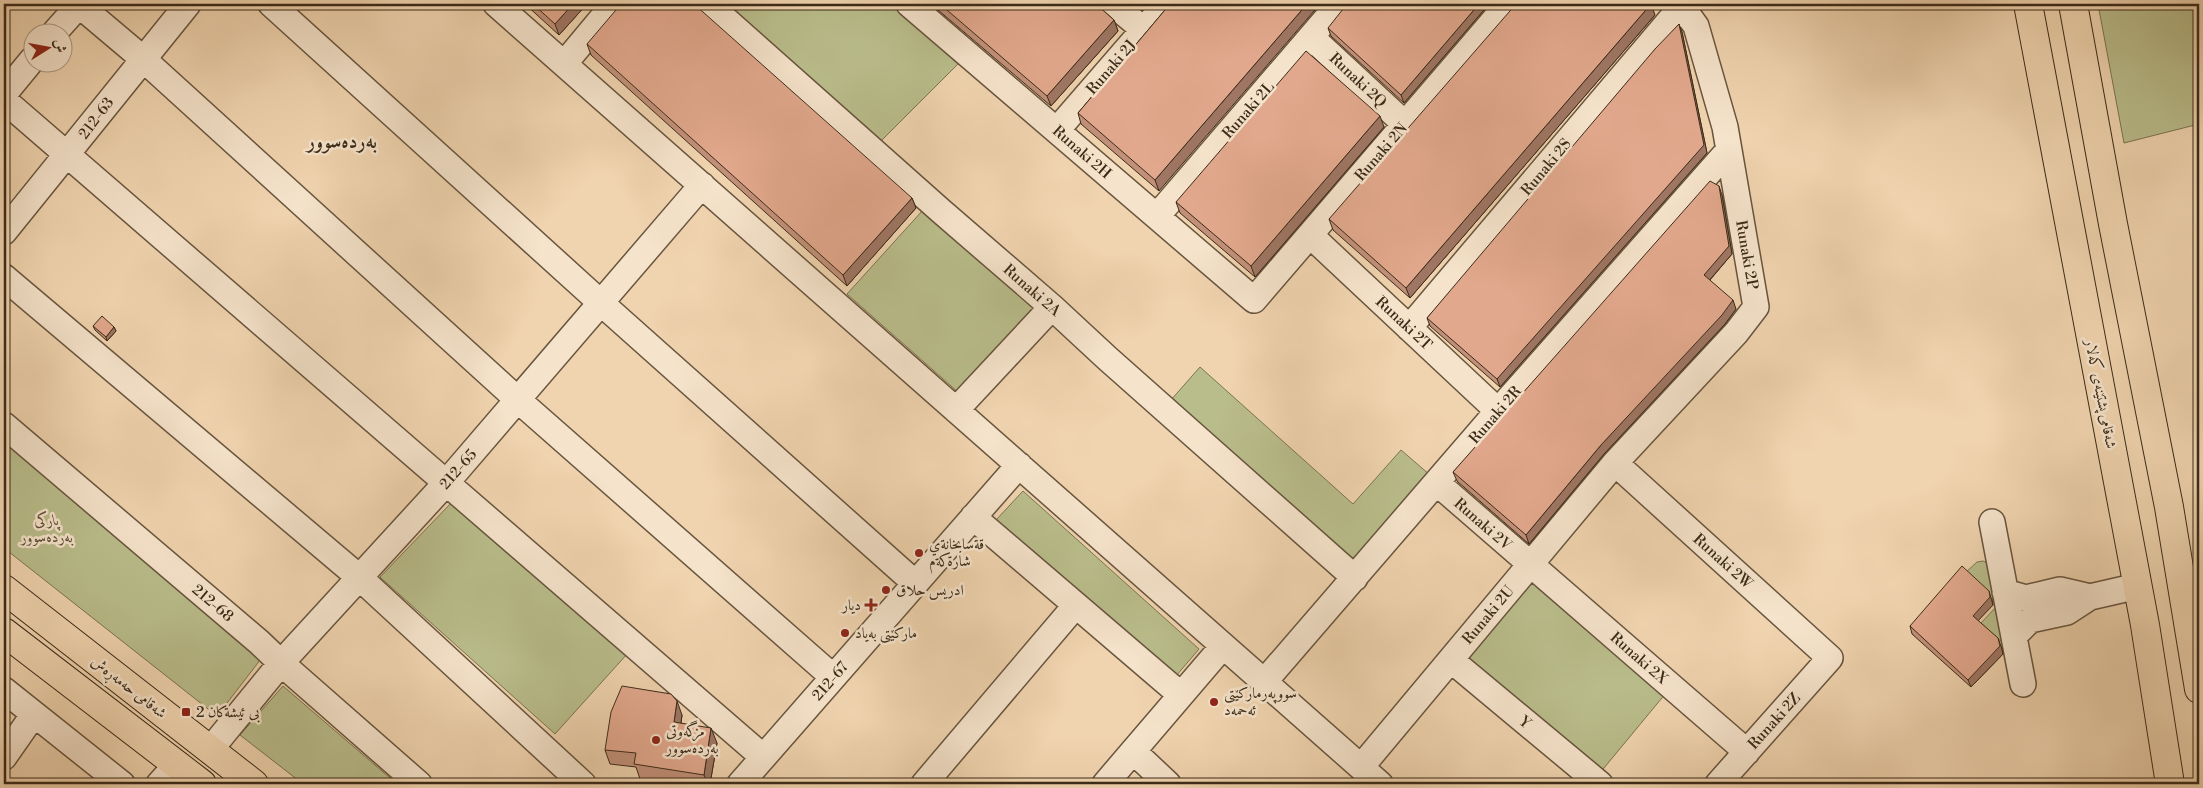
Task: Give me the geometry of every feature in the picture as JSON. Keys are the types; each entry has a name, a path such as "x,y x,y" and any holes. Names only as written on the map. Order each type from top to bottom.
{"highway":[{"name":"شەقامی پشتێنەی کەلار","path":"2028,4 2138,586 2170,784"},
{"path":"2073,4 2113,224 2169,507 2199,683"},
{"name":"شەقامی حەمەڕەش","path":"4,588 254,784"},
{"path":"4,632 202,784"}],"street":[{"path":"64,22 79,4 142,58 518,400 833,677"},
{"name":"212-63","path":"4,232 67,155 142,58 188,4"},
{"path":"272,4 601,303 915,583"},
{"path":"496,4 1380,784"},
{"path":"564,64 614,4"},
{"name":"Runaki 2A","path":"708,4 1052,307 1106,358 1354,578"},
{"name":"Runaki 2H","path":"909,4 1254,300"},
{"path":"1113,4 1144,30"},
{"name":"Runaki 2J","path":"1056,130 1166,4"},
{"name":"Runaki 2L","path":"1157,216 1339,4"},
{"name":"Runaki 2N","path":"1254,300 1508,4"},
{"name":"Runaki 2P","path":"1615,463 1736,333 1756,307 1728,151 1726,127 1696,26 1681,5"},
{"name":"Runaki 2S","path":"1409,328 1681,5"},
{"name":"Runaki 2Q","path":"1311,37 1405,124"},
{"path":"4,94 22,72"},
{"path":"4,100 763,757"},
{"name":"Runaki 2R","path":"1264,682 1498,411 1728,151"},
{"name":"212-65","path":"210,750 281,663 446,483 702,185"},
{"name":"Runaki 2T","path":"1310,235 1498,411"},
{"path":"4,277 360,578 583,784"},
{"path":"956,410 1052,307"},
{"name":"212-68","path":"4,425 259,642 419,784"},
{"name":"Runaki 2U","path":"1361,767 1615,463"},
{"name":"Runaki 2W","path":"1615,463 1830,658"},
{"name":"212-67","path":"740,784 1019,465"},
{"name":"Runaki 2V","path":"1436,483 1530,564"},
{"path":"974,517 1181,695"},
{"path":"1992,522 2023,684"},
{"name":"Runaki 2X","path":"1530,564 1747,752"},
{"path":"2014,636 2030,620 2067,612 2090,597 2138,586"},
{"path":"2005,592 2026,598 2060,590 2090,597"},
{"path":"924,784 1076,605"},
{"path":"1105,784 1223,646"},
{"name":"Runaki 2Z","path":"1718,784 1830,658"},
{"name":"Y","path":"1451,660 1600,784"},
{"path":"4,690 122,784"},
{"path":"4,757 34,714"},
{"path":"1133,751 1168,784"},
{"path":"159,784 177,764"}],"green space":[{"path":"722,4 891,4 958,64 878,144"},
{"path":"2098,4 2199,4 2199,124 2124,143"},
{"path":"923,210 1034,309 959,393 847,294"},
{"path":"1200,367 1353,504 1401,450 1430,475 1353,563 1170,401"},
{"name":"پارکی بەردەسوور","path":"4,436 264,655 217,716 4,548"},
{"path":"1023,491 1199,649 1176,676 996,520"},
{"path":"452,502 628,653 555,734 380,577"},
{"path":"1983,561 1988,563 1996,602 1965,573 1977,562"},
{"path":"1532,576 1666,693 1599,774 1464,659"},
{"path":"1997,606 2003,643 1981,623"},
{"path":"283,686 397,784 303,784 240,735"}],"building":[{"path":"533,4 573,4 555,24"},
{"path":"621,4 694,4 912,198 843,275 587,44"},
{"path":"940,4 1096,4 1114,20 1047,96"},
{"path":"1170,4 1307,4 1155,180 1078,113"},
{"path":"1347,4 1479,4 1401,95 1328,28"},
{"path":"1516,4 1651,4 1406,288 1329,219"},
{"path":"1679,24 1704,145 1497,379 1427,318 1655,49"},
{"path":"1306,51 1380,116 1251,266 1176,202"},
{"path":"1710,181 1719,186 1729,246 1704,275 1733,300 1722,315 1601,445 1526,535 1453,472"},
{"path":"102,316 114,327 106,337 93,326"},
{"path":"1962,566 1989,591 1990,597 1973,616 1998,638 2000,646 1968,680 1910,626"},
{"name":"مزگەوتی بەردەسوور","path":"622,686 671,694 677,701 674,722 711,728 704,775 634,764 636,753 605,750 611,712"}],"place":[{"name":"قةسابخانةي شارةكةم","path":"919,553"},
{"name":"ادريس حلاق","path":"886,590"},
{"name":"ديار","path":"871,605"},
{"name":"مارکێتی بەیاد","path":"845,633"},
{"name":"سووپەرمارکێتی ئەحمەد","path":"1214,702"},
{"name":"بی ئيشةكان 2","path":"186,712"},
{"name":"مزگەوتی بەردەسوور","path":"656,740"}],"district":[{"name":"بەردەسوور","path":"342,141"}]}
